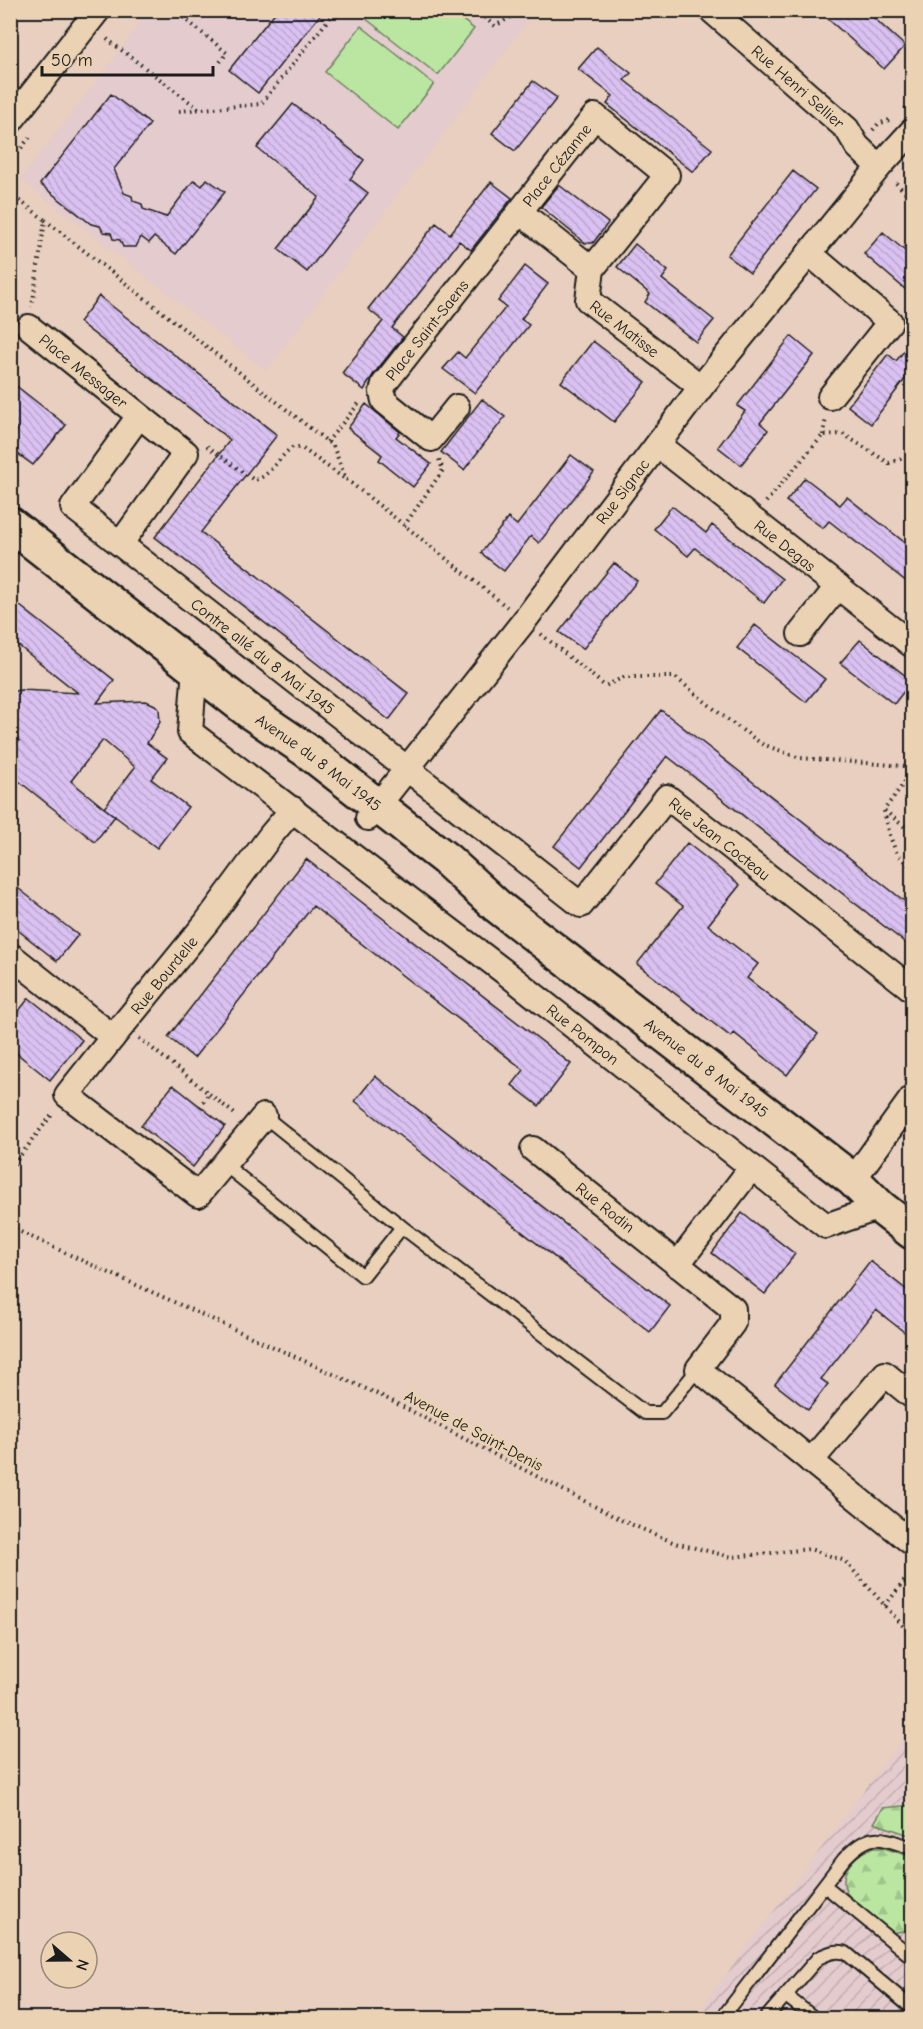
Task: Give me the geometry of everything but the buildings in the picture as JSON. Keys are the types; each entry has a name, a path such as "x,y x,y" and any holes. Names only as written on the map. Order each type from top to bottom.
{"main road":[{"name":"Avenue du 8 Mai 1945","path":"10,524 250,712 297,763 447,860 496,906 853,1180 880,1207 912,1232"}],"street":[{"path":"10,122 98,10"},
{"name":"Rue Henri Sellier","path":"711,10 847,129 857,146 879,167"},
{"name":"Place Cézanne","path":"521,213 595,116 667,175 592,269"},
{"name":"Rue Signac","path":"373,812 524,621 701,387 879,167 912,131"},
{"path":"521,213 592,269"},
{"name":"Place Saint-Saens","path":"431,439 384,401 382,392 384,384 521,213"},
{"path":"809,253 890,322 830,397"},
{"name":"Rue Matisse","path":"592,269 588,300 701,387"},
{"name":"Place Messager","path":"29,327 186,453 121,543 73,507 139,416"},
{"path":"431,439 457,407"},
{"name":"Rue Degas","path":"658,445 912,645"},
{"name":"Contre allé du 8 Mai 1945","path":"121,543 407,768"},
{"path":"800,634 838,586"},
{"name":"Rue Pompon","path":"195,668 190,732 506,973 826,1226 880,1207"},
{"name":"Rue Jean Cocteau","path":"407,768 581,904 667,797 912,989"},
{"name":"Rue Bourdelle","path":"67,1095 206,923 293,809"},
{"path":"12,960 118,1031"},
{"path":"67,1095 198,1195 259,1122"},
{"path":"853,1180 912,1098"},
{"name":"Rue Rodin","path":"533,1149 733,1309 733,1323 698,1369"},
{"path":"677,1265 752,1167"},
{"path":"698,1369 912,1543"},
{"path":"811,1461 885,1374 912,1396"}],"lane":[{"path":"259,1122 402,1227 645,1413 662,1413 698,1369"},
{"path":"224,1164 363,1276 402,1227"},
{"path":"723,2018 856,1845 867,1839 884,1839 912,1848"},
{"path":"824,1885 912,1957"},
{"path":"766,2019 819,1958 838,1950 846,1953 912,2008"},
{"path":"786,1996 814,2019"}],"path":[{"path":"174,10 227,53 220,62"},
{"path":"179,111 261,104 336,10"},
{"path":"475,10 495,27 523,10"},
{"path":"107,39 199,109"},
{"path":"10,194 333,446 346,479"},
{"path":"29,327 45,220"},
{"path":"327,442 364,398 382,392"},
{"path":"753,519 823,435 843,434 889,463 912,455"},
{"path":"404,526 443,470 431,439"},
{"path":"201,441 254,480 262,478 284,452 293,447 303,449 346,479 605,687 624,677 675,677 762,744 800,758 905,766 912,771 884,810 897,854 912,868"},
{"path":"884,810 912,833"},
{"path":"118,1031 209,1093 259,1122"},
{"path":"200,1107 209,1093"},
{"path":"10,1169 67,1095"},
{"name":"Avenue de Saint-Denis","path":"10,1227 382,1396 621,1520 675,1543 732,1557 810,1549 845,1561 912,1636"},
{"path":"885,1606 912,1571"},
{"path":"904,1582 912,1590"}],"shaded area":[{"path":"519,10 529,19 266,370 21,179 121,50 148,11"},
{"path":"912,1727 912,2018 694,2018"}],"green space":[{"path":"371,11 451,11 474,29 438,75 365,18"},
{"path":"361,26 434,84 398,130 325,72"},
{"path":"912,1805 912,1836 874,1823 883,1808"},
{"path":"871,1848 884,1848 912,1857 912,1930 889,1933 859,1908 846,1891 845,1876 851,1862"}]}
